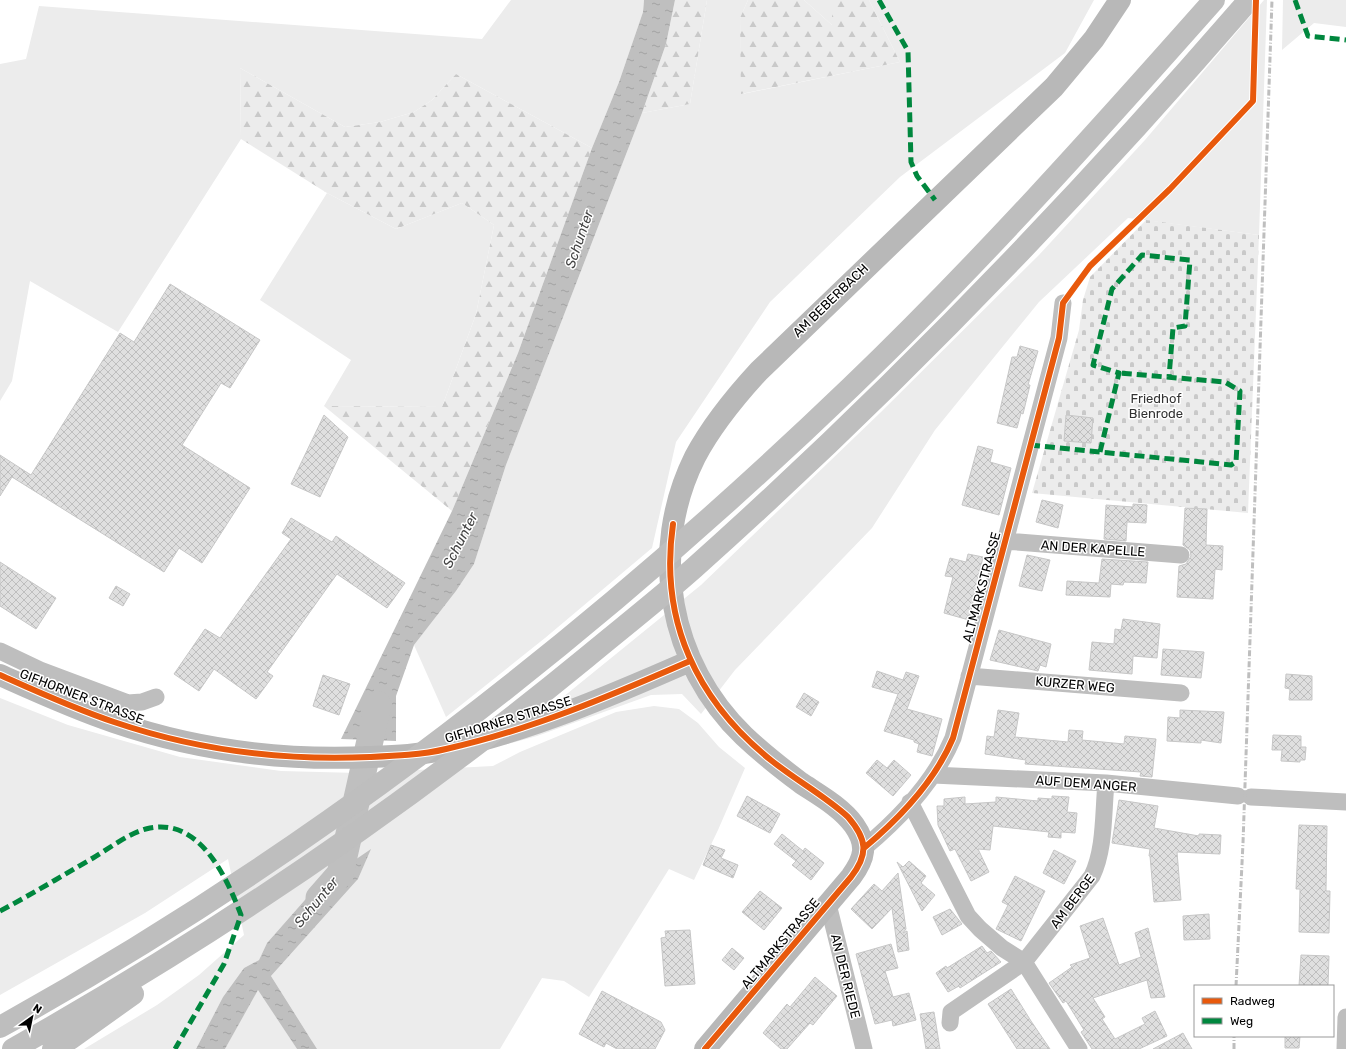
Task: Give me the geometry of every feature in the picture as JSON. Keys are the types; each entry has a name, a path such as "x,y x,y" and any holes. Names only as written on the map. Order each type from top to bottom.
{"highway":[{"path":"0,1027 184,920 295,846 418,757 532,670 626,592 706,523 853,385 980,258 1113,114 1214,0"},
{"path":"13,1049 198,940 312,865 434,777 549,688 692,569 872,400 999,273 1138,124 1247,2"},
{"path":"53,1049 129,998 198,940"}],"main road":[{"name":"AM BEBERBACH","path":"690,661 683,642 673,604 670,571 670,542 679,498 686,477 707,437 741,391 782,346 1054,87 1094,38 1120,0"},
{"name":"GIFHORNER STRASSE","path":"0,675 92,714 160,736 250,753 319,758 386,756 444,750 497,736 572,712 690,661"},
{"path":"690,661 711,697 733,725 772,760 842,811 856,828 864,848"},
{"name":"ALTMARKSTRASSE","path":"705,1049 856,870 864,848"}],"street":[{"name":"ALTMARKSTRASSE","path":"864,848 881,834 933,775 944,758 952,738 1059,338 1063,302"},
{"name":"AN DER KAPELLE","path":"1005,541 1180,555"},
{"path":"0,651 40,670 128,703 142,702 156,698"},
{"name":"KURZER WEG","path":"969,676 1181,693"},
{"name":"AUF DEM ANGER","path":"933,775 1106,784 1244,796 1346,802"},
{"name":"AM BERGE","path":"950,1023 951,1012 1024,962 1092,876 1098,864 1106,784"},
{"path":"910,802 968,916 1002,948 1024,962 1079,1049"},
{"name":"AN DER RIEDE","path":"828,904 864,1049"},
{"path":"1345,1049 1346,1017"}],"green space":[{"path":"511,0 644,0 643,12 619,82 592,148 456,74 432,100 414,112 380,122 345,127 240,68 241,139 118,332 30,281 12,381 0,401 0,64 26,59 39,6 482,39"},
{"path":"675,0 707,0 690,104 642,113 666,44"},
{"path":"707,0 748,0 740,18 742,94 900,62 869,0 1094,0 1065,53 900,177 770,302 676,442 652,548 545,638 446,717 414,645 456,591 474,564 506,465 642,113 690,104"},
{"path":"748,0 804,0 832,25 832,0 869,0 900,62 741,94 740,18"},
{"path":"804,0 832,0 832,25"},
{"path":"1264,0 1267,0 1259,235 1128,218 1039,302 935,430 872,528 735,670 701,714 682,694 651,695 537,736 504,745 701,585 881,412 1039,255 1145,140"},
{"path":"1283,0 1346,0 1346,27 1314,23 1282,50"},
{"path":"240,68 345,127 380,122 414,112 432,100 456,74 592,148 518,353 452,511 324,406 442,407 476,314 494,225 462,203 396,229 327,193 241,139"},
{"path":"327,193 396,229 462,203 494,225 476,314 442,407 324,406 351,360 260,300"},
{"name":"Friedhof Bienrode","path":"1146,220 1259,235 1248,513 1032,493 1079,330 1083,300 1090,277"},
{"path":"0,698 68,725 180,757 281,771 358,773 493,766 520,752 616,712 654,706 679,709 698,723 719,747 745,768 694,880 669,869 589,997 564,981 542,978 500,1049 307,1049 312,1041 271,976 358,879 370,850 311,893 267,943 259,960 244,968 223,997 196,1049 84,1049 157,1005 199,975 244,935 228,859 145,913 0,995"},
{"path":"258,989 297,1049 225,1049"}],"water":[{"path":"644,0 675,0 666,44 642,113 506,465 474,564 456,591 414,645 396,696 396,741 341,739 452,511 518,353 592,148 619,82 643,12"},
{"path":"371,849 358,879 271,976 317,1049 297,1049 258,990 225,1049 196,1049 223,997 244,968 259,960 267,943 311,893 330,877"}],"building":[{"path":"170,284 260,340 230,388 221,383 182,445 250,488 202,563 179,548 164,572 12,477 0,496 0,455 31,475 120,333 134,342"},
{"path":"1020,346 1038,351 1028,385 1030,385 1023,414 1021,413 1017,428 997,423 1012,357 1017,357"},
{"path":"324,415 348,437 320,497 291,484"},
{"path":"1066,415 1093,418 1091,443 1064,441"},
{"path":"978,446 993,450 990,462 1011,468 999,515 962,505"},
{"path":"1042,500 1063,505 1058,528 1036,522"},
{"path":"1133,504 1147,505 1146,523 1127,522 1126,541 1104,539 1106,505 1133,507"},
{"path":"1185,508 1207,509 1206,545 1223,546 1222,570 1215,569 1213,599 1177,597 1179,566 1186,564 1191,556 1190,550 1183,545"},
{"path":"291,518 332,542 336,536 405,583 387,608 337,574 267,672 273,676 256,699 214,669 199,691 174,674 205,629 220,638 291,539 282,533"},
{"path":"968,554 983,557 969,620 944,613 953,577 945,576 950,558 966,562"},
{"path":"1027,555 1050,560 1042,591 1019,586"},
{"path":"1102,559 1148,562 1146,583 1124,582 1123,585 1111,584 1110,597 1066,595 1067,581 1099,583"},
{"path":"0,562 56,598 36,629 0,606"},
{"path":"116,586 130,594 123,606 109,598"},
{"path":"1123,619 1160,624 1157,658 1133,656 1132,674 1089,670 1092,642 1114,644 1115,629 1121,630"},
{"path":"999,630 1051,644 1046,667 1040,665 1038,671 990,660"},
{"path":"1163,649 1204,652 1201,678 1161,675"},
{"path":"877,671 903,680 906,672 919,676 907,709 942,719 932,756 917,752 919,744 914,742 914,740 884,731 898,694 872,687"},
{"path":"1286,674 1312,676 1312,700 1289,700 1290,689 1285,688"},
{"path":"323,675 350,684 339,715 313,706"},
{"path":"804,693 819,702 811,716 796,707"},
{"path":"998,710 1019,713 1015,737 1068,742 1069,730 1083,731 1082,740 1124,744 1125,736 1156,739 1152,777 1140,776 1141,772 1025,764 1026,760 985,754 987,736 994,737"},
{"path":"1180,710 1224,712 1221,743 1201,740 1201,743 1167,741 1168,717 1180,718"},
{"path":"1273,735 1301,736 1301,747 1306,747 1305,760 1300,760 1300,762 1281,761 1282,750 1272,750"},
{"path":"877,760 887,768 894,760 911,775 893,796 866,773"},
{"path":"747,796 780,814 770,833 737,816"},
{"path":"1052,796 1069,797 1067,812 1077,813 1075,833 1061,832 1061,838 1048,837 1049,832 993,826 990,850 978,849 989,872 971,881 955,849 950,851 938,825 937,806 944,806 944,799 965,797 965,804 996,802 996,797 1038,801 1038,798 1052,799"},
{"path":"1119,800 1158,806 1154,828 1199,836 1199,834 1221,835 1220,854 1177,852 1181,900 1154,902 1149,856 1150,849 1112,843"},
{"path":"1299,825 1327,826 1326,891 1330,891 1329,933 1299,932 1300,889 1296,889"},
{"path":"782,834 803,851 805,848 824,863 811,880 792,865 796,861 774,844"},
{"path":"711,845 725,850 721,858 738,865 733,878 703,865"},
{"path":"1054,850 1076,861 1064,884 1043,873"},
{"path":"909,861 926,876 921,883 935,895 922,911 897,862 903,867"},
{"path":"898,873 906,929 903,933 907,931 909,950 898,952 892,908 872,929 851,909 874,884 882,891"},
{"path":"1015,876 1045,891 1021,941 996,929 1008,905 1002,902"},
{"path":"760,891 782,908 764,930 742,912"},
{"path":"950,909 962,924 942,935 933,917"},
{"path":"1209,914 1210,939 1184,940 1183,916"},
{"path":"1103,918 1119,965 1141,957 1135,933 1148,928 1165,997 1151,998 1147,980 1093,998 1105,1017 1102,1019 1115,1039 1145,1024 1142,1018 1155,1011 1167,1036 1139,1049 1092,1049 1081,1032 1084,1030 1066,1001 1063,1003 1049,983 1072,967 1070,965 1090,958 1080,926"},
{"path":"690,930 695,984 665,986 661,938 666,937 665,931"},
{"path":"891,944 898,968 885,971 893,997 909,993 916,1020 893,1026 892,1020 875,1024 856,954"},
{"path":"982,946 987,953 991,951 1001,962 960,988 959,986 948,992 936,973 946,966 947,968"},
{"path":"732,948 744,958 734,970 722,960"},
{"path":"1301,955 1329,956 1328,985 1299,985"},
{"path":"815,977 837,996 813,1025 810,1023 787,1049 781,1049 763,1033 787,1004 790,1007"},
{"path":"1011,989 1050,1049 1017,1049 988,1004"},
{"path":"602,991 661,1022 665,1030 655,1049 617,1049 606,1043 604,1047 579,1034"},
{"path":"934,1012 940,1049 926,1049 920,1014"},
{"path":"1183,1033 1192,1049 1153,1049"},
{"path":"1285,1037 1300,1037 1299,1048 1285,1048"}],"waterway":[{"name":"Schunter","path":"319,898 340,874 378,705"}],"railway":[{"path":"1236,985 1243,843 1272,0"},
{"path":"1234,1037 1234,1049"}],"marked path":[{"path":"879,0 908,51 911,162 917,176 935,200"},
{"path":"1295,0 1308,36 1346,40"},
{"path":"1100,452 1119,373 1093,365 1112,289 1142,255 1190,260 1185,326 1173,328 1169,377"},
{"path":"1030,445 1231,465 1236,462 1240,391 1225,382 1119,373"},
{"path":"0,911 35,892 120,841 143,830 168,827 183,832 197,841 209,854 228,884 241,915 224,964 175,1049"}],"cycle path":[{"path":"864,848 891,824 915,798 937,769 953,738 1059,338 1063,303 1090,266 1170,189 1253,101 1256,0"},
{"path":"673,524 670,560 672,594 678,626 689,656 704,685 723,712 746,738 772,761 830,802 848,817 859,832 863,847 861,861 851,877 705,1049"},
{"path":"0,675 99,717 145,732 176,740 240,752 338,758 418,754 478,741 570,711 690,661"}]}
